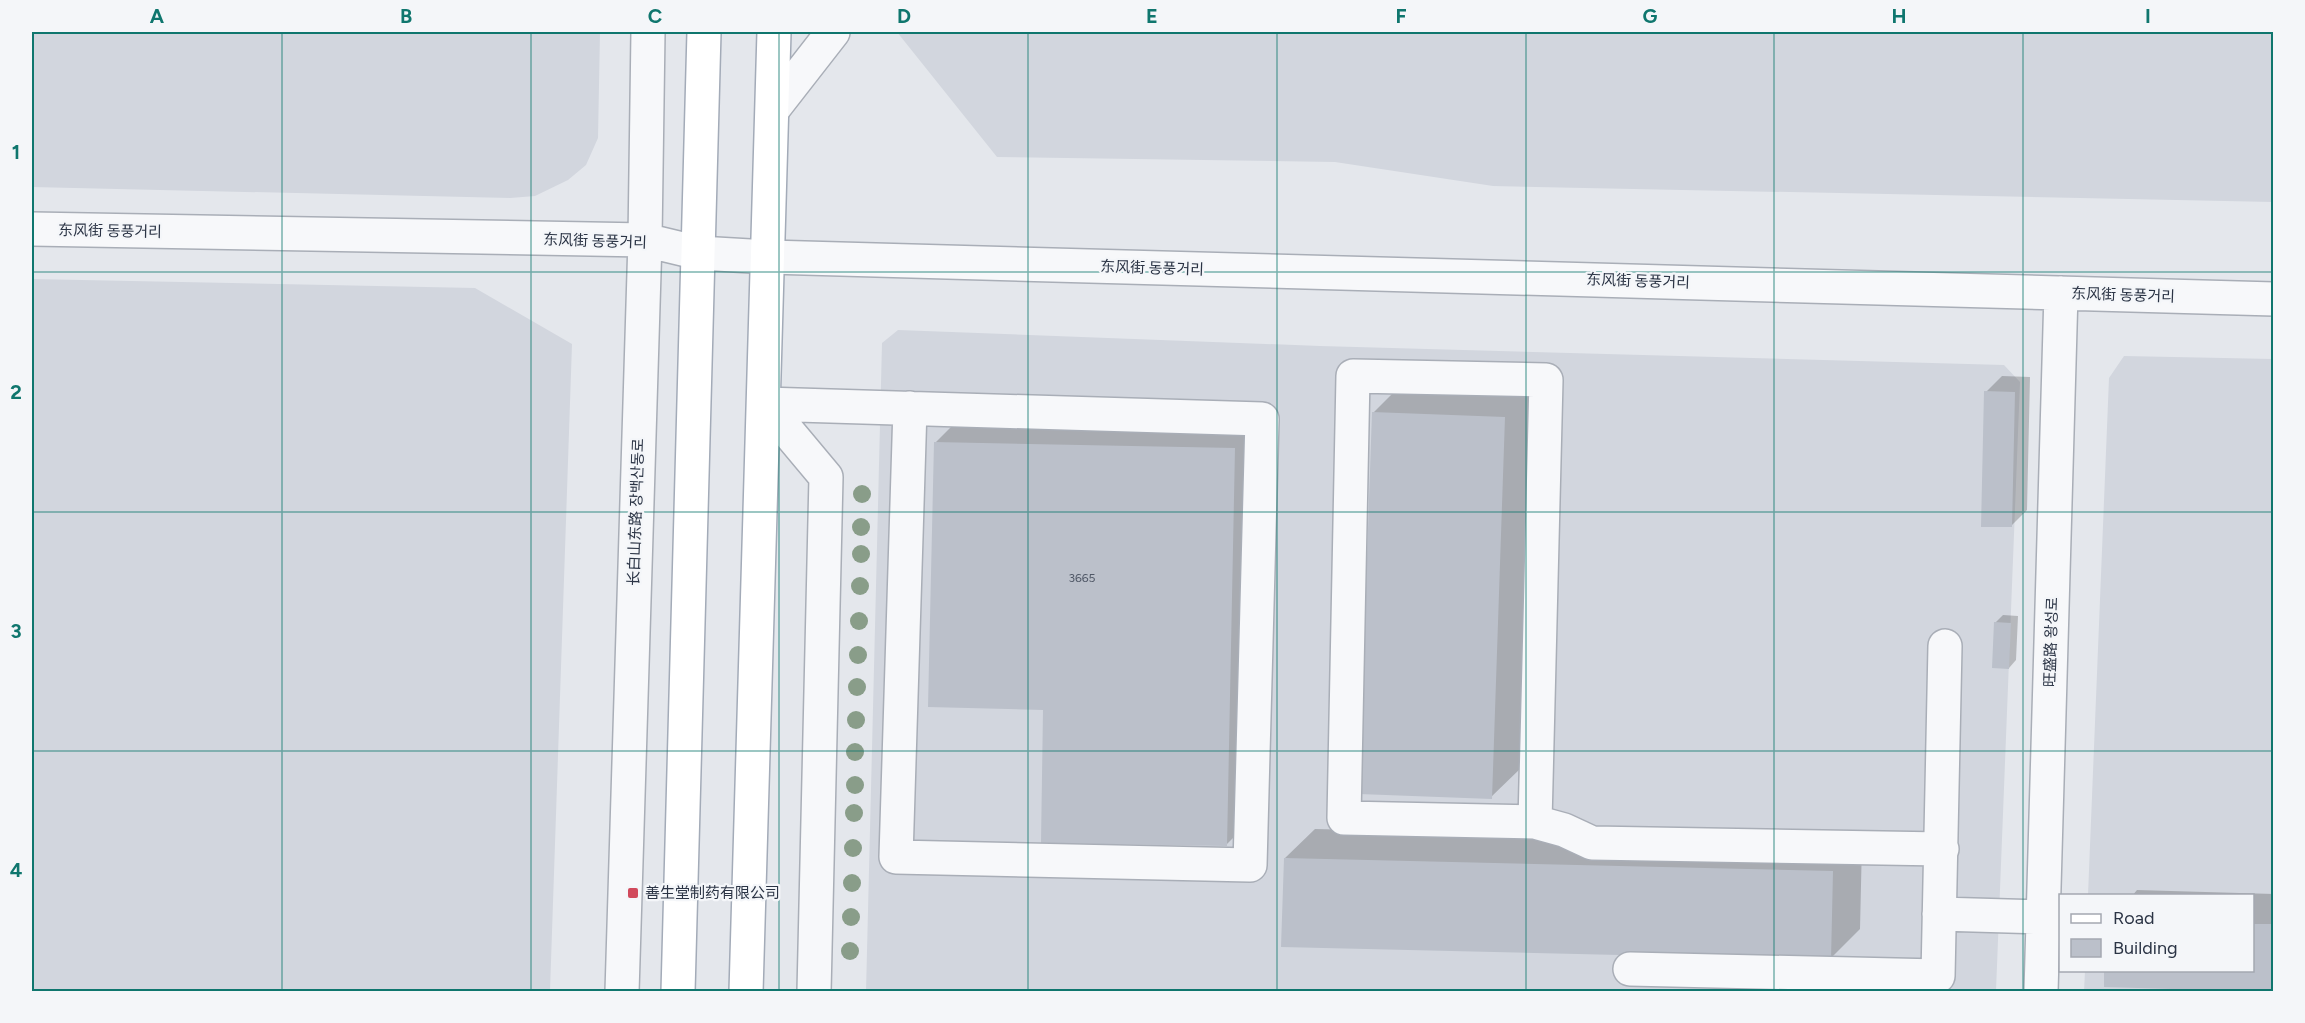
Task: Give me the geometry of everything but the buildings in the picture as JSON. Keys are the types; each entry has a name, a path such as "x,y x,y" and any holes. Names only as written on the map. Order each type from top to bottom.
{"main road":[{"path":"678,992 705,32"},
{"path":"746,992 765,404 774,32"}],"street":[{"name":"长白山东路 장백산동로","path":"622,992 645,240 648,32"},
{"path":"773,109 832,32"},
{"name":"东风街 동풍거리","path":"32,229 645,240 699,253 769,258 2274,299"},
{"name":"旺盛路 왕성로","path":"2041,992 2061,293"},
{"path":"1535,822 1546,380 1353,376 1344,818 1535,822 1564,830 1592,843 1942,849"},
{"path":"765,404 910,408 1262,419 1250,865 896,857 910,408"},
{"path":"765,404 826,477 814,992"},
{"path":"1630,969 1938,976 1945,646"},
{"path":"1939,914 2043,917"}],"shaded area":[{"path":"32,32 600,32 598,138 586,165 568,180 535,196 510,198 32,187"},
{"path":"897,32 2273,32 2273,202 1493,186 1335,162 997,157"},
{"path":"32,279 475,288 572,344 550,991 32,991"},
{"path":"898,330 1320,346 2004,365 2020,382 1996,991 866,992 882,343"},
{"path":"2124,356 2273,359 2273,991 2084,992 2085,972 2254,972 2254,894 2088,894 2109,378"}],"place":[{"name":"善生堂制药有限公司","path":"633,893"}]}
